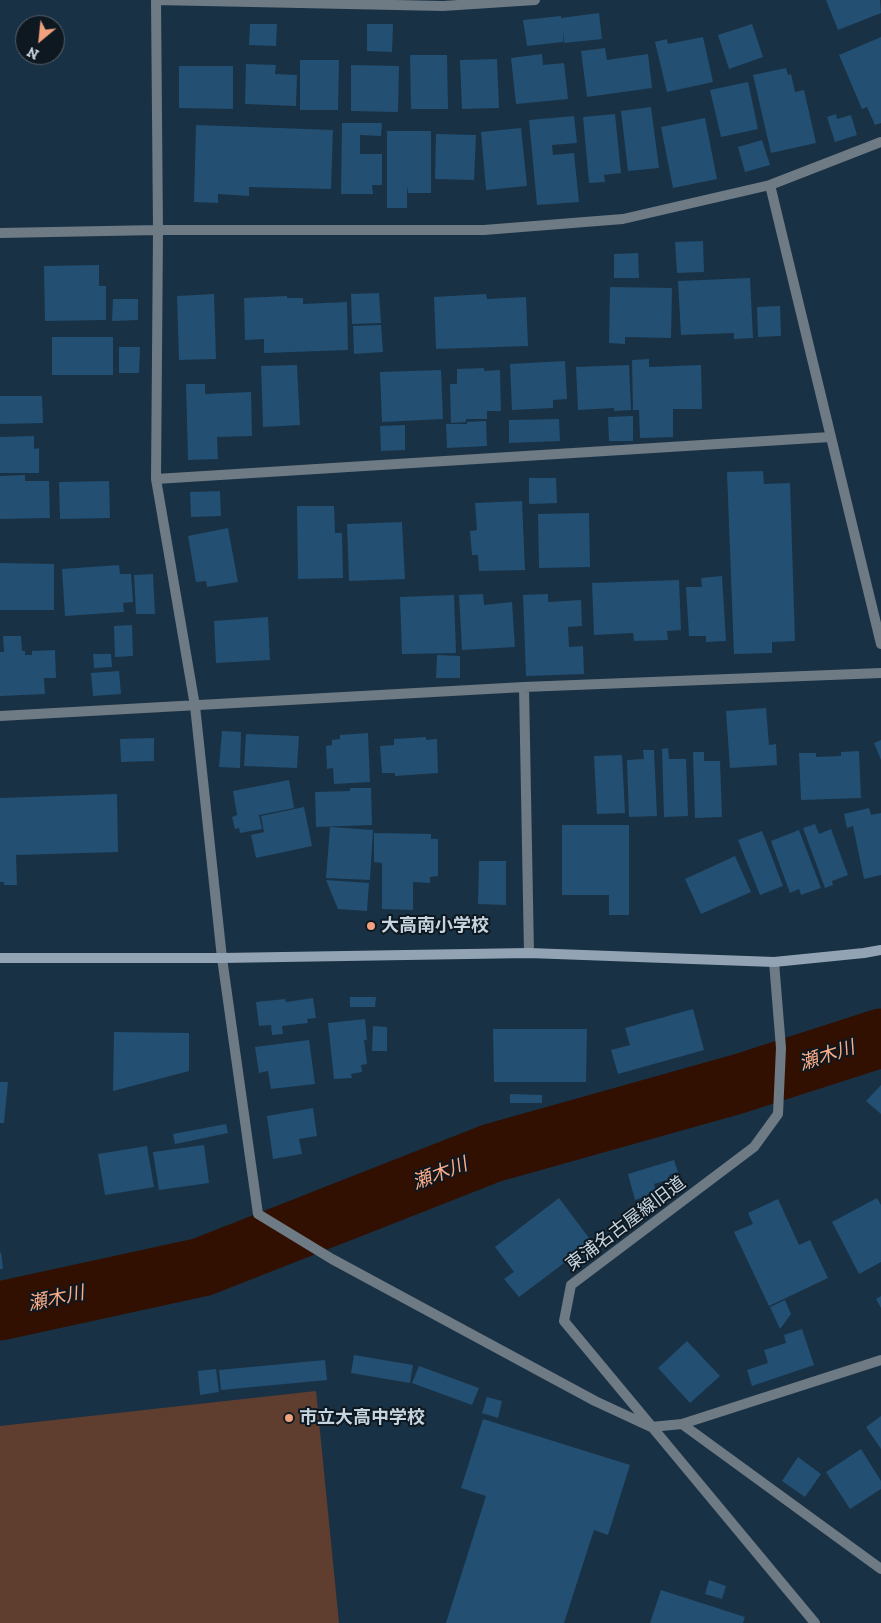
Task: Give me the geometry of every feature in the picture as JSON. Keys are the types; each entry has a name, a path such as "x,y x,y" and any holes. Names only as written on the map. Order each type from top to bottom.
{"street":[{"path":"534,0 443,6 156,0 158,230 156,479 195,706 222,958 258,1214 316,1250 595,1401 651,1427 682,1424 881,1360"},
{"path":"0,232 484,230 623,219 770,185 881,142"},
{"path":"770,185 881,644"},
{"path":"156,479 830,437"},
{"path":"0,716 524,688 881,673"},
{"path":"524,688 530,953"},
{"path":"0,958 222,958 530,953 774,962 881,950"},
{"name":"東浦名古屋線旧道","path":"774,962 781,1048 780,1104 778,1114 754,1147 571,1286 564,1321 815,1623"},
{"path":"682,1424 881,1569"}],"shaded area":[{"path":"316,1391 339,1623 0,1623 0,1426"}],"building":[{"path":"826,0 880,0 881,13 838,30"},
{"path":"599,13 602,39 564,43 563,32 563,42 527,46 523,20"},
{"path":"250,24 277,24 276,46 249,45"},
{"path":"367,24 393,24 392,52 367,51"},
{"path":"752,24 763,57 729,69 718,35"},
{"path":"703,37 713,82 667,92 655,42 667,39 668,44"},
{"path":"881,37 881,123 875,125 867,107 862,109 839,55"},
{"path":"605,48 607,60 648,54 652,88 587,97 581,51"},
{"path":"542,54 543,65 564,63 568,99 516,104 511,58"},
{"path":"410,55 447,55 448,109 411,109"},
{"path":"497,59 499,108 462,109 460,60"},
{"path":"300,60 339,60 338,110 300,110"},
{"path":"246,64 276,65 275,74 297,75 296,106 245,104"},
{"path":"351,65 399,66 398,112 351,111"},
{"path":"179,66 233,66 233,109 179,108"},
{"path":"786,68 788,75 791,74 795,92 804,90 816,143 771,153 753,75"},
{"path":"748,82 758,129 721,137 710,90"},
{"path":"651,107 659,168 628,171 621,111"},
{"path":"615,114 621,173 604,175 605,182 589,183 583,117"},
{"path":"836,114 837,119 851,115 857,135 835,142 827,117"},
{"path":"574,116 577,143 552,145 553,155 574,153 579,202 537,205 529,120"},
{"path":"705,118 717,179 673,188 661,127"},
{"path":"342,123 382,123 381,136 360,135 360,154 382,154 382,185 372,185 373,194 341,194"},
{"path":"196,125 333,130 331,189 249,187 249,196 218,194 218,203 194,202"},
{"path":"521,128 527,186 486,190 481,132"},
{"path":"387,131 431,131 431,193 408,193 407,186 407,208 387,208"},
{"path":"436,134 476,135 474,180 435,179"},
{"path":"762,140 770,165 745,172 738,147"},
{"path":"703,241 704,272 677,273 675,242"},
{"path":"638,253 639,278 614,278 614,254"},
{"path":"99,265 99,286 106,286 106,320 45,321 44,266"},
{"path":"750,278 753,338 734,339 734,333 681,335 678,281"},
{"path":"610,287 672,288 671,338 625,337 625,344 609,343"},
{"path":"379,293 381,323 352,324 351,294"},
{"path":"214,294 216,359 179,360 177,296"},
{"path":"486,294 487,299 526,297 528,346 436,349 434,297"},
{"path":"287,296 287,298 303,298 303,304 347,302 348,350 264,353 264,339 245,340 244,298"},
{"path":"113,299 138,299 138,320 112,321"},
{"path":"780,306 781,336 758,337 757,307"},
{"path":"381,325 383,352 354,354 353,326"},
{"path":"52,337 113,337 113,375 52,375"},
{"path":"119,347 140,347 139,373 119,373"},
{"path":"649,359 649,367 701,365 702,409 673,409 673,437 640,438 639,410 633,410 632,360"},
{"path":"565,361 567,399 553,400 553,408 512,410 510,364"},
{"path":"297,365 300,425 263,427 261,366"},
{"path":"629,365 631,410 614,411 614,408 578,410 576,367"},
{"path":"484,368 484,371 500,370 501,411 487,411 487,419 466,419 466,422 451,423 450,384 457,384 457,369"},
{"path":"441,370 443,419 382,422 380,372"},
{"path":"186,384 205,384 205,394 251,392 252,436 217,437 218,459 188,460"},
{"path":"0,396 42,396 43,423 0,424"},
{"path":"633,416 633,441 609,441 608,417"},
{"path":"559,419 560,441 509,443 509,420"},
{"path":"486,421 487,446 447,448 446,424 467,424 467,422"},
{"path":"405,425 405,450 381,451 380,426"},
{"path":"34,436 34,449 39,448 39,473 0,473 0,437"},
{"path":"763,471 764,484 790,483 795,641 772,642 772,653 734,654 727,472"},
{"path":"25,475 25,481 49,481 50,518 0,519 0,476"},
{"path":"529,478 556,478 557,503 529,504"},
{"path":"109,481 110,518 60,519 59,482"},
{"path":"220,491 221,516 191,517 190,492"},
{"path":"522,501 525,570 479,571 478,555 472,555 470,531 477,530 475,503"},
{"path":"297,506 334,506 335,533 342,533 343,578 298,579"},
{"path":"589,513 590,567 539,568 538,514"},
{"path":"402,522 405,579 349,581 347,524"},
{"path":"228,528 238,582 207,587 206,581 196,582 188,536"},
{"path":"0,563 54,564 54,610 0,610"},
{"path":"119,565 120,574 131,574 133,602 123,603 124,612 65,616 62,569"},
{"path":"153,574 155,614 136,614 134,575"},
{"path":"722,576 726,641 706,642 706,636 689,636 686,587 702,587 701,578"},
{"path":"679,580 681,630 667,631 668,640 634,641 633,633 594,635 592,583"},
{"path":"483,594 484,605 512,602 515,647 462,650 459,595"},
{"path":"548,594 548,602 581,600 582,626 568,627 569,647 583,646 584,674 526,676 523,595"},
{"path":"454,595 456,653 402,654 400,597"},
{"path":"268,617 270,660 216,663 214,621"},
{"path":"132,625 133,656 115,657 114,626"},
{"path":"3,636 21,636 22,651 25,651 25,655 32,655 32,651 55,650 56,678 44,678 45,694 0,696 0,652 4,652"},
{"path":"93,654 111,654 112,667 94,668"},
{"path":"437,655 460,656 460,678 436,678"},
{"path":"119,671 121,694 93,696 91,673"},
{"path":"766,708 769,745 776,744 777,765 730,768 726,711"},
{"path":"222,731 241,732 240,768 219,767"},
{"path":"368,733 370,782 334,784 333,768 327,769 326,746 332,745 332,740 340,739 340,735"},
{"path":"246,734 299,736 297,768 244,766"},
{"path":"426,737 426,740 437,739 438,773 395,776 395,773 382,773 380,746 394,745 394,739"},
{"path":"154,738 154,761 121,762 120,739"},
{"path":"881,740 881,760 874,743"},
{"path":"668,748 669,759 686,759 688,816 664,817 662,749"},
{"path":"643,750 654,750 657,816 629,817 627,760 644,759"},
{"path":"859,751 861,798 801,800 799,753 816,753 816,757 841,756 841,752"},
{"path":"693,752 704,752 704,761 720,761 722,817 695,818"},
{"path":"622,755 625,813 597,814 594,756"},
{"path":"289,780 294,808 259,815 262,829 240,833 239,828 235,829 232,817 237,815 233,791"},
{"path":"350,788 371,788 372,825 316,827 315,792 350,791"},
{"path":"117,794 118,852 16,855 17,885 4,885 4,882 0,882 0,798"},
{"path":"304,807 312,846 256,858 251,835 264,832 261,816"},
{"path":"869,808 871,815 881,813 881,875 864,879 853,826 847,828 844,814"},
{"path":"815,824 819,834 831,829 848,875 832,881 833,885 825,888 803,828"},
{"path":"562,825 629,825 629,915 609,915 609,895 562,895"},
{"path":"330,827 373,830 370,880 326,878"},
{"path":"799,830 821,888 801,895 799,889 790,893 771,841"},
{"path":"762,831 783,886 760,895 738,840"},
{"path":"374,833 431,834 431,839 438,839 438,876 430,877 430,883 413,882 413,910 382,909 382,863 374,862"},
{"path":"735,856 751,892 701,914 685,879"},
{"path":"479,861 506,861 506,905 478,904"},
{"path":"326,880 369,883 367,911 338,909"},
{"path":"350,997 376,997 375,1007 350,1007"},
{"path":"313,998 316,1018 307,1019 308,1023 282,1026 283,1034 272,1035 271,1025 259,1026 256,1002 285,999 286,1002"},
{"path":"693,1009 704,1050 618,1074 611,1050 630,1045 625,1028"},
{"path":"365,1019 367,1040 364,1040 367,1064 361,1065 362,1072 351,1074 352,1078 334,1079 328,1023"},
{"path":"373,1026 387,1027 387,1051 372,1051"},
{"path":"493,1029 587,1029 586,1082 494,1082"},
{"path":"114,1032 189,1033 189,1071 113,1091"},
{"path":"309,1040 315,1084 271,1089 268,1071 259,1073 255,1047"},
{"path":"0,1082 8,1082 4,1123 0,1123"},
{"path":"881,1085 881,1114 866,1101"},
{"path":"510,1094 542,1095 542,1103 510,1103"},
{"path":"313,1108 317,1136 299,1139 302,1154 273,1159 267,1116"},
{"path":"226,1124 228,1133 175,1144 173,1134"},
{"path":"204,1145 209,1183 159,1190 153,1152"},
{"path":"147,1146 154,1187 105,1195 98,1154"},
{"path":"674,1160 678,1172 669,1175 671,1179 654,1184 656,1193 635,1200 628,1174"},
{"path":"559,1198 592,1242 519,1297 504,1279 514,1272 495,1247"},
{"path":"877,1198 881,1205 881,1262 859,1274 832,1222"},
{"path":"778,1199 799,1245 810,1240 828,1278 769,1306 734,1232 753,1224 748,1213"},
{"path":"1,1252 3,1269 0,1269"},
{"path":"881,1296 881,1308 876,1299"},
{"path":"785,1300 791,1314 780,1329 770,1307"},
{"path":"802,1329 814,1365 752,1386 747,1370 768,1363 764,1350 786,1343 784,1335"},
{"path":"687,1341 720,1376 690,1403 658,1368"},
{"path":"354,1355 413,1365 410,1383 351,1373"},
{"path":"325,1360 327,1380 221,1390 219,1370"},
{"path":"419,1366 479,1388 472,1405 412,1383"},
{"path":"216,1369 219,1392 200,1395 198,1371"},
{"path":"487,1397 502,1401 498,1418 482,1413"},
{"path":"881,1416 881,1449 866,1427"},
{"path":"483,1419 630,1465 608,1535 594,1530 564,1623 446,1623 486,1496 461,1488"},
{"path":"861,1449 881,1481 881,1489 850,1509 826,1472"},
{"path":"798,1457 821,1474 805,1497 782,1481"},
{"path":"709,1580 726,1586 722,1599 705,1594"},
{"path":"661,1590 745,1617 743,1623 650,1623"}],"waterway":[{"name":"瀬木川","path":"0,1311 202,1267 492,1153 738,1084 881,1038"}],"place":[{"name":"大高南小学校","path":"371,926"},
{"name":"市立大高中学校","path":"289,1418"}]}
